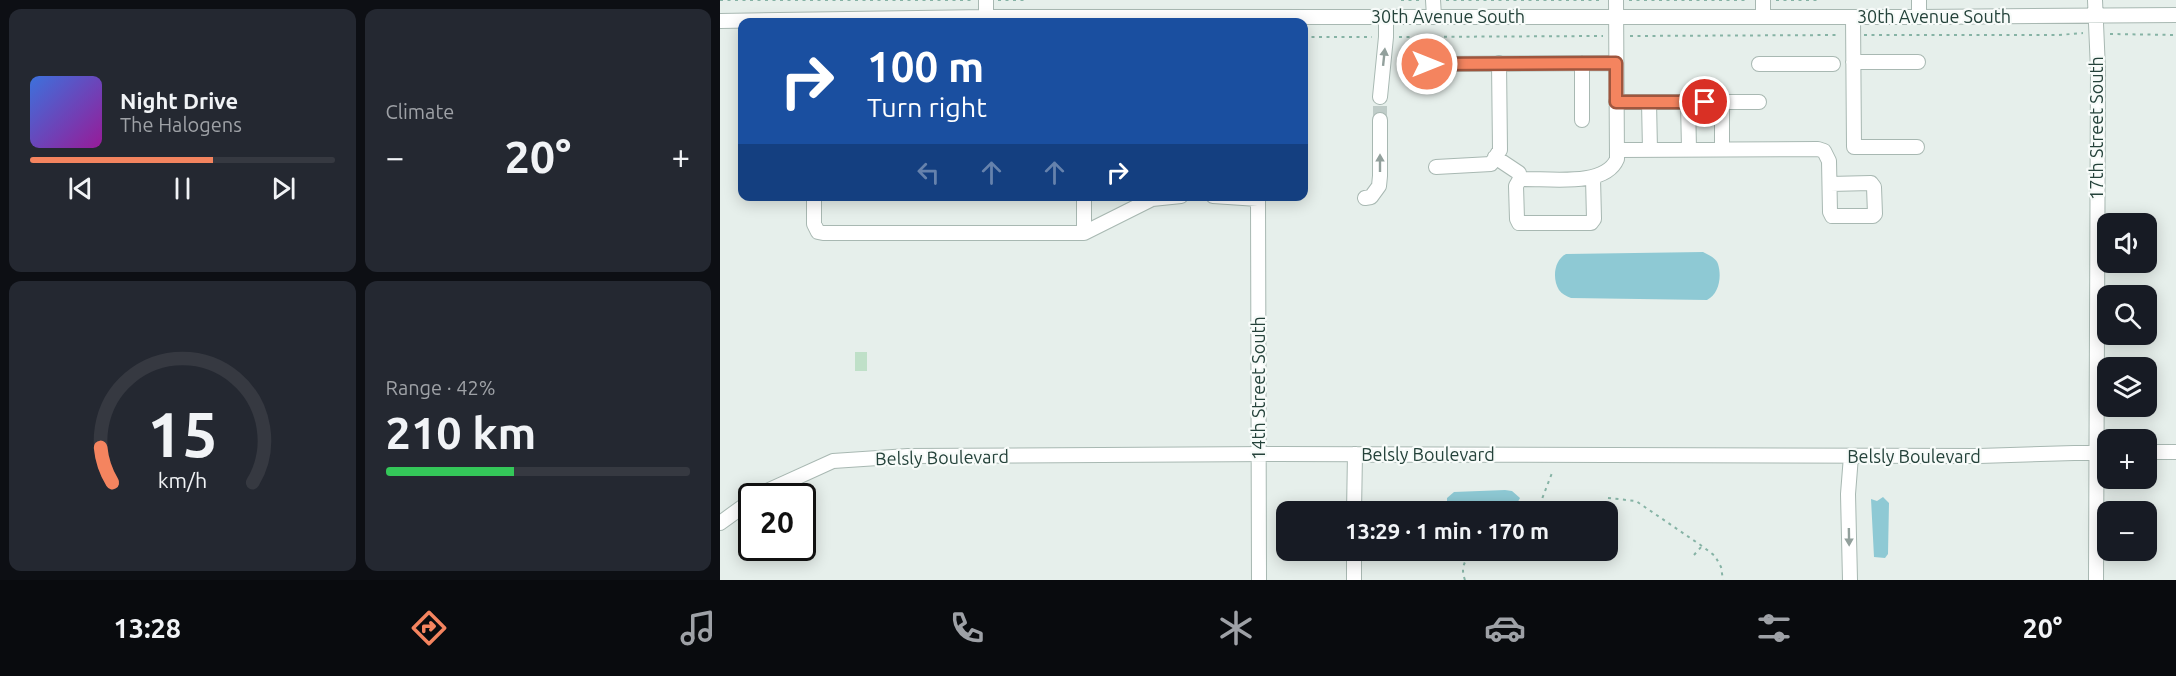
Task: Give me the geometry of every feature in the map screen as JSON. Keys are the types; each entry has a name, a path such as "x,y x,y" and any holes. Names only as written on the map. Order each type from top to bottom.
{"street":[{"path":"986,0 986,17"},
{"path":"1433,0 1434,16"},
{"path":"1520,178 1593,178 1613,167 1617,159 1616,0"},
{"path":"1763,0 1763,17"},
{"path":"1919,0 1919,17"},
{"name":"17th Street South","path":"2095,0 2098,70 2101,429"},
{"name":"30th Avenue South","path":"1301,18 2176,15"},
{"path":"1380,97 1386,16"},
{"path":"1853,17 1854,147 1917,147"},
{"name":"30th Avenue South","path":"958,18 1122,18"},
{"name":"30th Avenue South","path":"720,21 738,21"},
{"path":"1853,62 1918,62"},
{"path":"1436,167 1491,164 1500,150 1499,63"},
{"path":"1582,63 1582,120"},
{"path":"1427,64 1616,63"},
{"path":"1759,64 1833,64"},
{"path":"1616,102 1759,102"},
{"path":"1649,102 1650,150"},
{"path":"1688,102 1689,149"},
{"path":"1722,102 1722,149"},
{"path":"1365,198 1371,197 1379,186 1380,120"},
{"path":"1617,150 1818,149 1824,151 1829,161 1830,184"},
{"path":"1495,157 1519,173 1520,178 1516,186 1517,219 1520,223 1591,223 1594,219 1593,178"},
{"path":"814,201 814,224 818,232 823,233 1084,233 1148,201"},
{"path":"1084,201 1084,233"},
{"name":"14th Street South","path":"1258,201 1259,580"},
{"name":"Belsly Boulevard","path":"785,483 833,461 908,456 1355,454 1979,456 2097,452"},
{"path":"2157,452 2176,452"},
{"path":"1354,501 1355,454"},
{"path":"1850,580 1848,494 1851,456"},
{"name":"17th Street South","path":"2096,580 2100,489"},
{"path":"720,523 738,510"},
{"path":"1354,561 1354,580"}],"path":[{"path":"720,0 1028,0"},
{"path":"1308,38 2058,35 2095,32 2115,35 2176,35"},
{"path":"1541,501 1552,473"},
{"path":"1608,498 1636,501 1702,546 1715,556 1722,567 1723,580"},
{"path":"1694,555 1702,546"},
{"path":"1465,561 1462,568 1465,580"}],"green space":[{"path":"855,352 867,352 867,371 855,371"}],"water":[{"path":"1703,252 1716,260 1720,274 1717,289 1707,300 1571,298 1560,291 1555,281 1557,265 1566,254"},
{"path":"1505,490 1512,491 1520,498 1518,501 1447,501 1447,498 1454,492"},
{"path":"1883,497 1889,503 1888,554 1885,558 1874,557 1871,499 1877,501"}],"tunnel":[{"path":"1380,97 1380,120"}],"route":[{"path":"1427,64 1616,63 1616,102 1705,102"}]}
